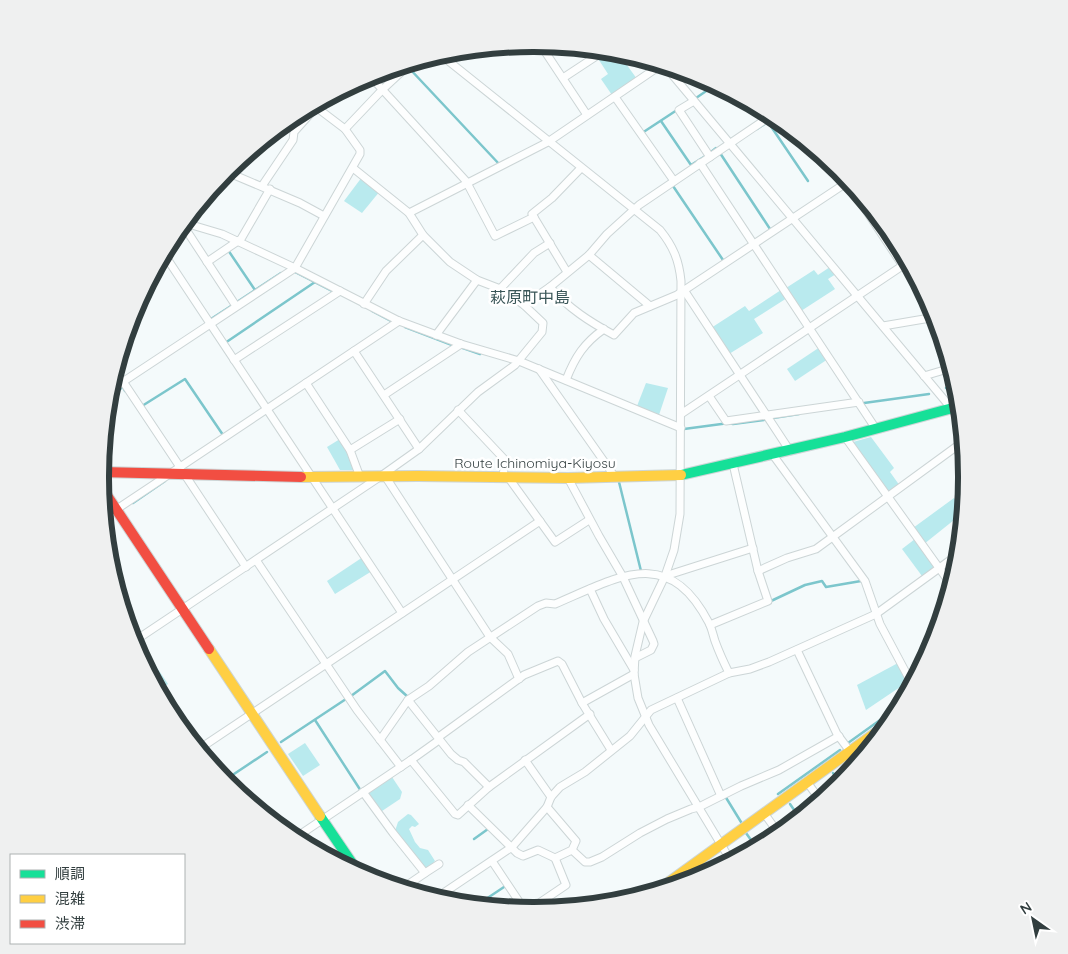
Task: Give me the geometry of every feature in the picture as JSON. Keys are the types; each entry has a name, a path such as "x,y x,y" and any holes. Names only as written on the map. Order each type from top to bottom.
{"main road":[{"name":"Route Ichinomiya-Kiyosu","path":"109,472 170,475 182,471 312,477 568,478 681,475 846,438 952,408"},
{"path":"110,500 350,860"},
{"path":"676,877 869,737"}],"street":[{"path":"546,52 587,115"},
{"path":"563,78 595,57"},
{"path":"450,61 660,230 674,251 680,270 683,291 681,475 678,531 665,576 643,622 635,658 634,673 638,698 645,717 727,855"},
{"path":"409,213 548,142 656,71"},
{"path":"345,129 398,75"},
{"path":"672,76 731,143 924,376 952,403"},
{"path":"377,83 467,184 495,236 534,217"},
{"path":"615,96 674,181"},
{"path":"694,100 679,110 710,157"},
{"path":"120,384 295,268 360,154 360,150 345,129 322,109"},
{"path":"524,305 550,287 589,255 607,234 639,204 764,120"},
{"path":"262,186 293,140 294,132 304,121"},
{"path":"700,163 876,428"},
{"path":"141,637 383,476 419,449 478,392 519,361 542,332 543,323 524,305 500,289 477,280 450,262 423,235 409,213 353,168"},
{"path":"568,272 532,214 552,198 581,168"},
{"path":"236,175 270,189 324,216"},
{"path":"550,287 587,320 614,335 634,313 683,291 842,185"},
{"path":"207,262 240,239 270,189"},
{"path":"192,226 237,241 399,321 436,336 538,368 681,428"},
{"path":"188,231 236,306"},
{"path":"364,304 386,271 423,235"},
{"path":"500,289 534,253 550,243"},
{"path":"589,255 650,306"},
{"path":"169,261 402,613"},
{"path":"681,414 903,266"},
{"path":"436,336 477,280"},
{"path":"234,360 340,291"},
{"path":"683,291 790,451"},
{"path":"883,326 927,318"},
{"path":"182,471 267,409 399,321"},
{"path":"566,380 581,350 604,330"},
{"path":"384,395 461,344"},
{"path":"354,350 419,449"},
{"path":"538,368 615,477"},
{"path":"924,376 945,370"},
{"path":"121,379 246,567"},
{"path":"306,383 350,450 360,477"},
{"path":"709,396 726,422 859,402"},
{"path":"458,410 505,460 505,477 555,542 589,520"},
{"path":"350,450 400,419"},
{"path":"846,438 946,578"},
{"path":"758,571 787,558 816,549 958,446"},
{"path":"773,455 865,581 876,614 908,677"},
{"path":"710,625 768,602 758,571 733,464"},
{"path":"111,513 170,475"},
{"path":"383,476 490,637 508,654 519,679"},
{"path":"568,478 589,520 623,577 654,644 651,650 635,658"},
{"path":"205,745 540,521"},
{"path":"665,576 754,548"},
{"path":"256,560 357,710 400,767"},
{"path":"445,892 512,847 547,807 551,798 560,787 585,772 630,736 651,710 728,673 750,669 876,614 950,560"},
{"path":"380,740 408,700 429,686 468,652 490,637 538,606 546,603 555,604 623,577 647,573 665,576 685,589 694,599 710,625 728,673"},
{"path":"590,589 634,673"},
{"path":"797,650 839,736 854,756"},
{"path":"302,833 411,760 439,740 440,736 460,720 524,675 558,661 562,664 582,703 611,750"},
{"path":"582,703 634,673"},
{"path":"677,698 721,796"},
{"path":"408,700 451,754 464,762 489,786"},
{"path":"411,760 454,814 458,815 489,786 590,714"},
{"path":"572,850 585,862 602,857 666,819 691,808 699,807 779,770 839,736"},
{"path":"525,760 551,798"},
{"path":"807,782 816,794"},
{"path":"363,792 425,873"},
{"path":"468,805 524,856 538,850 555,858 566,885 536,902"},
{"path":"547,807 576,841 572,850 555,858"},
{"path":"764,813 774,827"},
{"path":"492,861 518,901"},
{"path":"411,883 439,864"}],"shaded area":[{"path":"597,57 625,63 637,79 612,95 601,79 608,74"},
{"path":"362,177 380,191 362,213 344,201"},
{"path":"830,267 836,274 828,279 835,289 801,311 786,288 814,270 818,275"},
{"path":"781,290 787,298 754,319 763,333 729,354 711,328 745,306 749,311"},
{"path":"820,347 828,359 795,381 787,369"},
{"path":"646,383 668,388 659,415 637,406"},
{"path":"871,437 894,468 890,472 900,486 890,492 887,492 852,444 853,442"},
{"path":"340,439 348,452 355,470 340,470 327,447"},
{"path":"954,498 957,502 957,518 924,544 913,528"},
{"path":"915,539 934,567 922,576 902,549"},
{"path":"363,557 372,571 335,594 327,581"},
{"path":"149,656 168,684 165,686"},
{"path":"898,663 908,679 905,684 866,710 857,685"},
{"path":"305,743 320,765 303,776 288,754"},
{"path":"392,777 402,792 400,799 382,811 368,793"},
{"path":"408,814 419,824 409,829 415,842 420,848 428,850 435,861 429,867 423,867 395,831 398,822"}],"waterway":[{"path":"412,71 501,164"},
{"path":"696,98 708,90"},
{"path":"642,133 677,110"},
{"path":"661,121 691,165 707,155"},
{"path":"757,129 767,122"},
{"path":"769,123 808,181"},
{"path":"711,152 716,148"},
{"path":"720,153 770,229"},
{"path":"673,186 723,260"},
{"path":"228,250 255,290"},
{"path":"295,272 334,292"},
{"path":"237,302 281,273"},
{"path":"225,343 315,282"},
{"path":"210,318 231,306"},
{"path":"372,311 391,321"},
{"path":"405,327 452,345"},
{"path":"460,347 480,354"},
{"path":"142,406 185,379 223,435"},
{"path":"119,390 123,387 125,391"},
{"path":"864,403 929,394"},
{"path":"773,418 799,414"},
{"path":"684,429 764,420"},
{"path":"133,503 165,481"},
{"path":"619,482 641,571"},
{"path":"771,601 805,585 822,581 826,587 861,581"},
{"path":"351,696 385,671 398,688 408,697"},
{"path":"281,742 346,699"},
{"path":"848,743 884,717"},
{"path":"315,720 361,791"},
{"path":"778,794 840,750"},
{"path":"232,775 267,752"},
{"path":"725,796 741,822"},
{"path":"790,804 795,811"},
{"path":"474,839 488,829"},
{"path":"746,833 752,841"},
{"path":"486,899 504,887"}],"traffic: fast":[{"path":"681,475 845,437 953,408"},
{"path":"320,816 350,859"}],"traffic: slow":[{"path":"301,477 568,478 681,475"},
{"path":"209,649 320,816"},
{"path":"677,876 869,738"}],"traffic: jam":[{"path":"109,472 301,477"},
{"path":"110,500 209,649"}],"district":[{"name":"萩原町中島","path":"530,297"}]}
